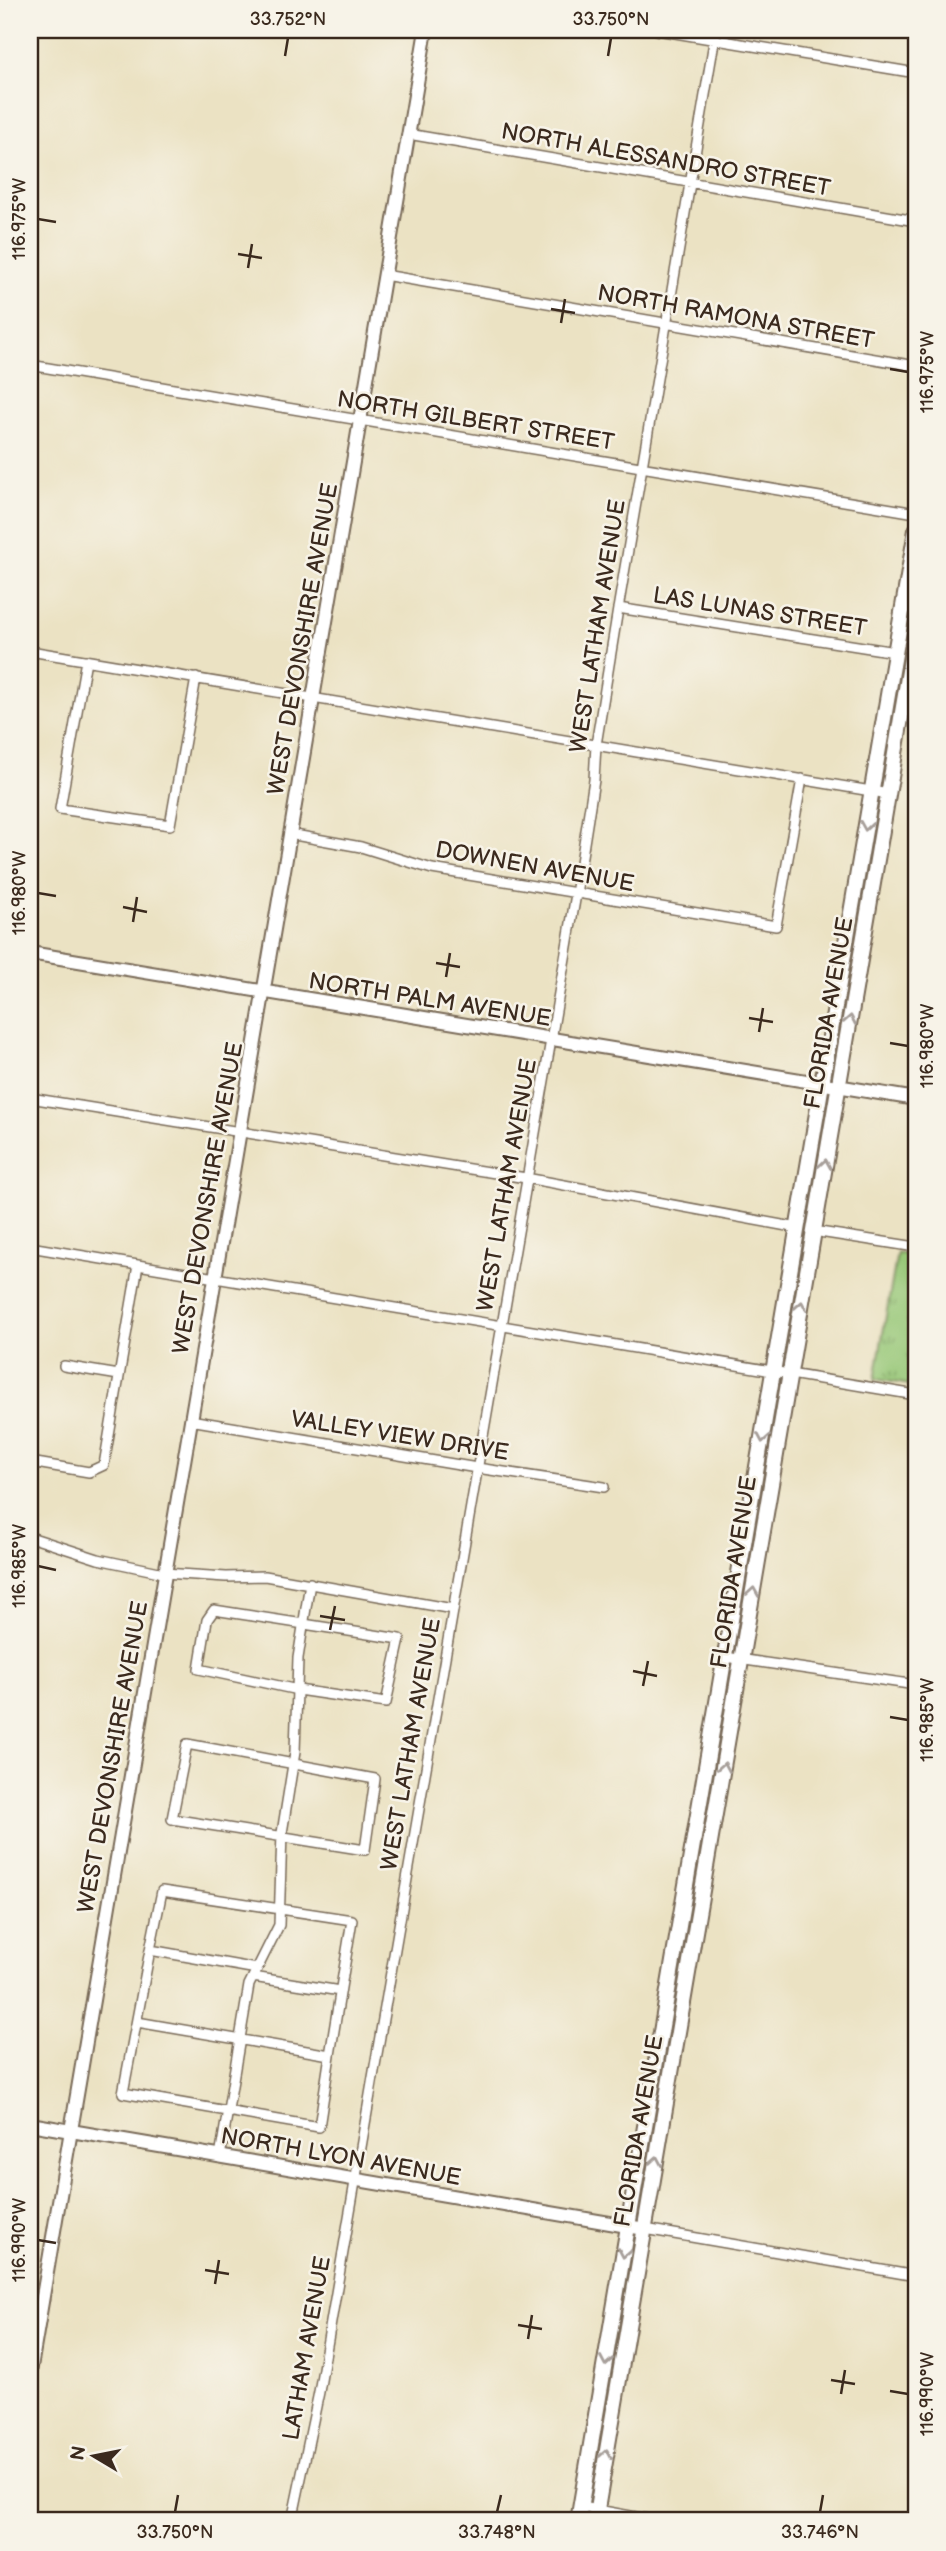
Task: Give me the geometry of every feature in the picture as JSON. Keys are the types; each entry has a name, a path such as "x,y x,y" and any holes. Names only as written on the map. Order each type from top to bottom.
{"main road":[{"name":"FLORIDA AVENUE","path":"579,2514 916,530"},
{"name":"FLORIDA AVENUE","path":"596,2516 916,630"},
{"path":"895,652 904,657 895,709 900,729"},
{"path":"684,1999 684,1959 700,1859 699,1848 693,1846"}],"street":[{"name":"WEST DEVONSHIRE AVENUE","path":"30,2372 35,2312 69,2131 426,30"},
{"path":"657,30 715,35 916,73"},
{"name":"WEST LATHAM AVENUE","path":"355,2180 576,894 618,608 715,35"},
{"name":"NORTH ALESSANDRO STREET","path":"408,134 916,221"},
{"name":"NORTH RAMONA STREET","path":"384,275 916,366"},
{"name":"NORTH GILBERT STREET","path":"30,365 916,513"},
{"name":"LAS LUNAS STREET","path":"618,608 895,652"},
{"path":"30,651 889,794"},
{"path":"86,660 60,809 170,825 195,678"},
{"name":"DOWNEN AVENUE","path":"289,834 361,847 432,869 776,926 802,779"},
{"name":"NORTH PALM AVENUE","path":"30,953 550,1041 916,1099"},
{"path":"30,1098 526,1178 798,1228"},
{"path":"813,1231 916,1247"},
{"path":"30,1247 916,1395"},
{"path":"30,1462 89,1472 104,1465 138,1265"},
{"path":"64,1366 119,1375"},
{"name":"VALLEY VIEW DRIVE","path":"190,1420 604,1487"},
{"path":"30,1537 98,1559 164,1573 226,1577 265,1576 453,1609"},
{"path":"220,2157 249,1985 279,1925 282,1838 293,1764 298,1658 310,1583"},
{"path":"214,1610 304,1623 400,1639 386,1703 298,1690 200,1669 207,1620 214,1610"},
{"path":"725,1657 916,1685"},
{"path":"187,1744 293,1764 375,1779 365,1850 173,1819 187,1744"},
{"path":"162,1891 279,1910 352,1920 319,2127 123,2093 162,1891"},
{"path":"150,1950 340,1991"},
{"path":"137,2022 330,2055"},
{"name":"NORTH LYON AVENUE","path":"30,2124 645,2228"},
{"name":"LATHAM AVENUE","path":"292,2521 311,2438 355,2180"},
{"path":"645,2228 916,2276"},
{"path":"579,2514 658,2521"}],"green space":[{"path":"897,1253 916,1256 916,1386 875,1379"}]}
